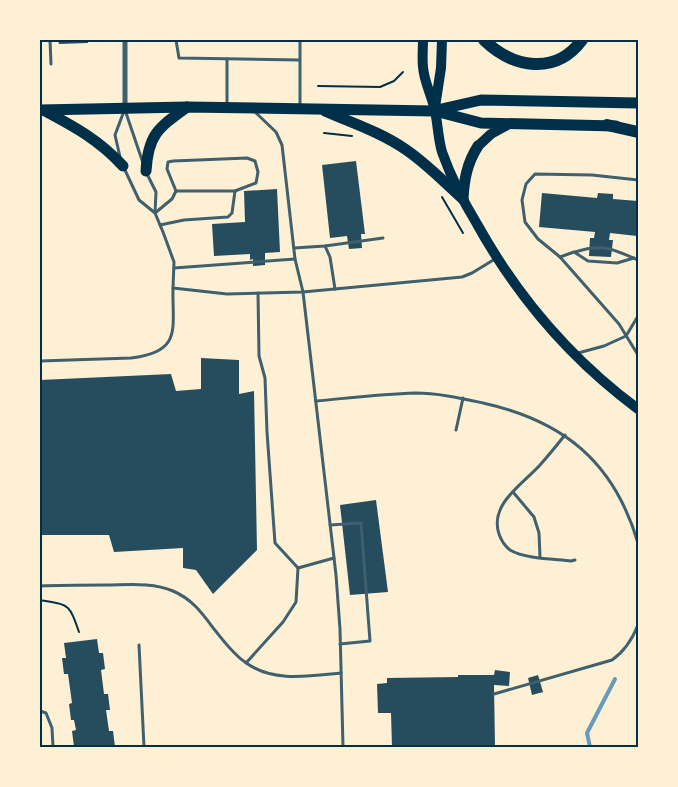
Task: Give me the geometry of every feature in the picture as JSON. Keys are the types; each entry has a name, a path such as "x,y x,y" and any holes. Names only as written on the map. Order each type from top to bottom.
{"highway":[{"path":"484,40 506,58 515,62 531,64 548,63 565,56 582,40"},
{"path":"435,111 481,100 638,103"},
{"path":"146,171 148,150 153,137 164,125 186,108"},
{"path":"42,110 251,108 435,111 481,123 638,126"},
{"path":"318,109 376,132 392,141 427,166 463,199"},
{"path":"42,110 94,139 123,166"},
{"path":"607,125 638,132"},
{"path":"463,199 466,172 478,146"}],"main road":[{"path":"423,40 423,68 435,111 442,152 463,199 497,258 540,316 574,354 638,409"},
{"path":"435,111 441,68 442,40"},
{"path":"478,146 491,134 510,123"}],"street":[{"path":"125,40 125,108"}],"lane":[{"path":"50,40 51,64"},
{"path":"176,40 179,58 299,60"},
{"path":"300,40 300,109"},
{"path":"227,108 228,59"},
{"path":"125,108 115,135 123,166 139,200 155,213"},
{"path":"40,361 144,356 166,346 172,334 174,268 172,255 155,213 156,192 146,171 125,108"},
{"path":"251,108 272,127 281,141 295,259 303,292 334,558 340,644 343,747"},
{"path":"155,213 172,199 176,191 167,169 168,162 247,158 255,161 258,172 256,183 235,191 176,191"},
{"path":"638,180 592,175 535,174 526,184 522,200 525,222 538,239 560,258 619,324 638,355"},
{"path":"160,225 184,220 228,217 232,214 235,191"},
{"path":"294,248 383,238"},
{"path":"325,246 330,258 335,289"},
{"path":"560,258 589,247 612,248 636,259"},
{"path":"574,252 588,262 617,263 636,259"},
{"path":"174,288 219,294 303,292 462,276 472,273 497,258"},
{"path":"174,268 295,259"},
{"path":"246,663 283,622 296,602 298,568 275,543 265,378 259,356 258,293"},
{"path":"574,354 604,346 626,336 638,316"},
{"path":"316,401 416,393 463,398 500,406 534,419 565,435 595,462 612,484 626,510 638,543"},
{"path":"456,430 463,398"},
{"path":"565,435 540,466 506,499 499,510 498,529 502,541 510,550 523,555 575,560"},
{"path":"513,492 534,517 539,533 540,557"},
{"path":"330,525 361,523 370,641 340,644"},
{"path":"298,568 334,558"},
{"path":"40,586 127,585 152,586 171,590 198,607 231,650 246,663 280,676 341,673"},
{"path":"494,694 559,677 612,660 621,654 638,625"},
{"path":"139,645 144,747"},
{"path":"40,711 46,713 52,728 53,747"}],"path":[{"path":"318,86 380,87 394,81 403,72"},
{"path":"324,133 358,137"},
{"path":"440,194 463,233"},
{"path":"40,600 64,604 72,613 79,632"}],"building":[{"path":"58,40 88,40 88,43 59,44"},
{"path":"356,161 365,234 361,234 362,248 349,249 347,236 330,238 322,165"},
{"path":"277,189 280,252 265,253 265,265 253,266 253,259 250,260 250,254 214,256 212,224 245,222 244,191"},
{"path":"542,193 597,198 598,193 613,194 613,199 638,201 637,236 610,233 609,240 613,240 611,257 589,256 590,238 594,238 595,232 539,227"},
{"path":"201,358 239,360 239,394 254,391 257,550 213,594 196,570 183,568 183,548 114,552 109,535 40,535 40,380 171,374 176,391 201,389"},
{"path":"376,500 388,592 350,595 340,505"},
{"path":"97,639 99,653 103,653 105,669 101,670 104,694 108,694 110,710 106,710 109,731 113,731 115,747 74,747 72,731 76,730 74,720 71,720 69,704 72,703 68,674 64,674 62,658 66,658 64,643"},
{"path":"495,670 510,672 509,686 494,685 495,747 392,747 391,713 378,713 377,684 387,683 387,678 494,675"},
{"path":"538,675 543,692 532,695 528,678"}],"waterway":[{"path":"590,747 587,733 615,679"}]}
